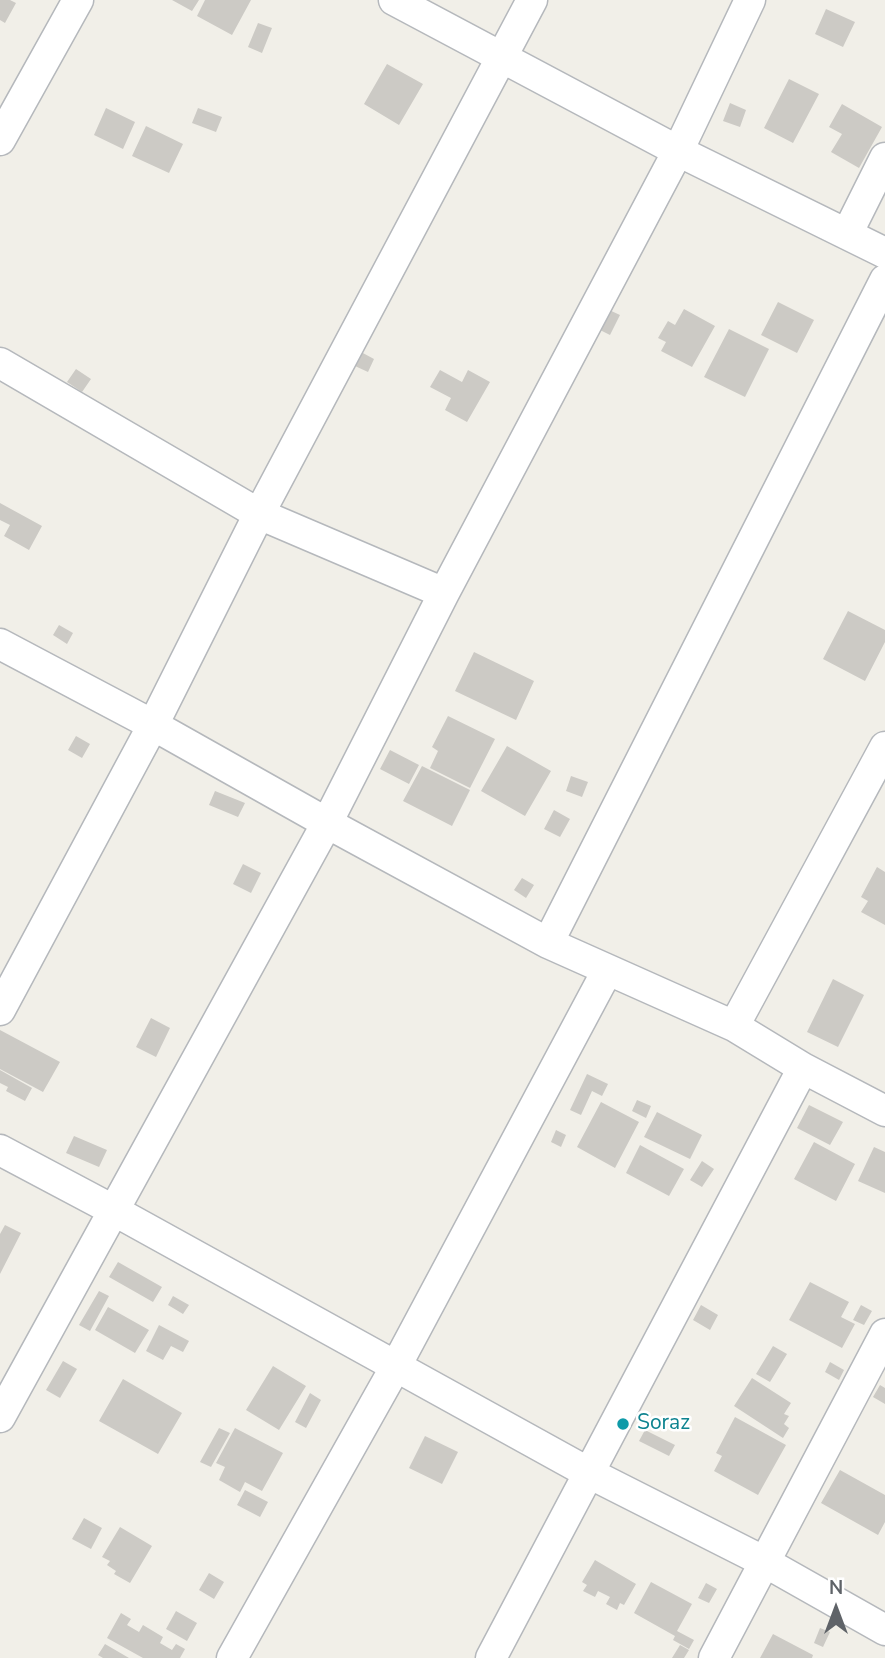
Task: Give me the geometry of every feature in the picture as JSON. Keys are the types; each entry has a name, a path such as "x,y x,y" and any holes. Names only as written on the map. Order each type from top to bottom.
{"street":[{"path":"0,141 78,0"},
{"path":"394,0 678,151 885,253"},
{"path":"0,1010 153,725 259,514 532,0"},
{"path":"0,1418 10,1378 113,1210 327,823 444,593 678,151 750,0"},
{"path":"847,234 885,158"},
{"path":"548,943 885,280"},
{"path":"0,363 259,514 444,593"},
{"path":"0,644 153,725 548,943 734,1026 803,1068 885,1111"},
{"path":"734,1026 885,747"},
{"path":"232,1658 396,1366 607,971"},
{"path":"491,1658 803,1068"},
{"path":"0,1150 589,1473 763,1561 885,1630"},
{"path":"714,1658 885,1334"}],"building":[{"path":"0,0 16,3 5,23 0,20"},
{"path":"172,0 199,0 192,11"},
{"path":"205,0 251,0 232,35 197,16"},
{"path":"826,9 855,22 843,47 815,34"},
{"path":"258,23 272,28 262,53 248,47"},
{"path":"387,64 423,84 399,125 364,104"},
{"path":"789,79 819,94 793,143 764,128"},
{"path":"730,103 746,110 740,127 723,121"},
{"path":"842,104 882,127 859,168 831,152 842,134 829,127"},
{"path":"106,108 135,122 123,149 94,135"},
{"path":"198,108 222,117 216,132 192,123"},
{"path":"146,126 183,144 169,173 132,156"},
{"path":"778,302 814,320 797,353 761,335"},
{"path":"607,309 620,315 610,335 598,329"},
{"path":"684,309 715,326 692,367 661,351 666,342 658,338 668,321 675,325"},
{"path":"729,329 769,349 745,397 704,377"},
{"path":"361,352 374,359 368,372 355,366"},
{"path":"76,369 91,379 82,392 67,382"},
{"path":"440,370 462,382 468,370 490,382 467,422 445,410 451,398 430,387"},
{"path":"0,503 42,526 29,550 4,536 10,525 0,520"},
{"path":"848,611 885,630 885,642 865,681 823,659"},
{"path":"59,625 73,633 67,644 53,635"},
{"path":"474,652 534,681 516,720 455,691"},
{"path":"448,716 495,739 470,788 430,768 438,751 432,747"},
{"path":"76,736 90,744 82,758 68,750"},
{"path":"507,746 551,771 525,816 481,791"},
{"path":"390,750 419,765 409,784 380,769"},
{"path":"422,766 470,790 452,826 403,801"},
{"path":"571,776 588,782 582,797 566,791"},
{"path":"215,791 245,803 238,817 209,805"},
{"path":"554,810 570,819 560,837 544,829"},
{"path":"243,864 261,873 251,893 233,884"},
{"path":"877,867 885,872 885,925 861,912 868,901 861,897"},
{"path":"522,878 534,885 526,898 514,890"},
{"path":"833,979 864,995 838,1047 807,1032"},
{"path":"151,1018 170,1028 156,1057 136,1047"},
{"path":"0,1030 60,1062 43,1092 0,1069"},
{"path":"0,1070 32,1088 25,1101 6,1091 8,1087 0,1083"},
{"path":"587,1074 608,1084 602,1096 592,1091 581,1115 570,1110"},
{"path":"637,1100 651,1106 646,1118 632,1111"},
{"path":"601,1102 639,1122 615,1168 577,1147"},
{"path":"809,1105 843,1122 830,1145 797,1128"},
{"path":"657,1112 702,1135 690,1159 644,1137"},
{"path":"556,1130 566,1135 561,1147 551,1142"},
{"path":"74,1136 107,1150 99,1167 66,1153"},
{"path":"814,1142 855,1164 836,1201 794,1179"},
{"path":"640,1145 684,1169 669,1196 626,1173"},
{"path":"874,1147 885,1152 885,1193 858,1181"},
{"path":"702,1161 714,1169 702,1187 690,1180"},
{"path":"5,1225 21,1233 0,1274 0,1234"},
{"path":"118,1262 162,1287 153,1302 109,1277"},
{"path":"810,1282 849,1302 841,1317 855,1324 842,1348 789,1320"},
{"path":"99,1291 109,1296 90,1331 79,1325"},
{"path":"173,1296 189,1305 183,1314 168,1305"},
{"path":"701,1305 718,1315 710,1330 693,1320"},
{"path":"861,1305 872,1311 864,1325 853,1320"},
{"path":"108,1307 149,1330 135,1353 95,1330"},
{"path":"159,1325 189,1341 183,1352 171,1346 163,1360 146,1351"},
{"path":"773,1346 787,1354 770,1382 756,1374"},
{"path":"63,1361 77,1369 60,1398 46,1390"},
{"path":"830,1362 844,1370 839,1380 825,1372"},
{"path":"273,1366 306,1386 279,1430 246,1410"},
{"path":"752,1378 791,1403 784,1414 789,1416 784,1424 789,1428 783,1438 734,1406"},
{"path":"123,1379 182,1413 158,1454 99,1421"},
{"path":"880,1385 885,1388 885,1404 873,1397"},
{"path":"310,1393 321,1400 306,1428 295,1422"},
{"path":"735,1417 786,1445 758,1495 714,1471 722,1456 716,1453"},
{"path":"219,1428 230,1433 211,1467 200,1462"},
{"path":"235,1428 283,1453 262,1491 245,1482 240,1492 219,1480 225,1467 216,1463"},
{"path":"645,1430 675,1445 669,1456 639,1441"},
{"path":"425,1436 458,1452 442,1484 409,1468"},
{"path":"840,1470 885,1495 885,1522 878,1535 821,1503"},
{"path":"245,1490 268,1502 260,1517 237,1505"},
{"path":"84,1518 102,1528 91,1549 72,1539"},
{"path":"120,1527 152,1546 130,1583 114,1574 116,1571 107,1565 110,1561 102,1557"},
{"path":"595,1560 636,1584 624,1605 620,1603 617,1610 606,1604 610,1597 598,1591 595,1597 583,1591 587,1585 582,1582"},
{"path":"209,1573 224,1582 214,1599 199,1590"},
{"path":"651,1582 692,1604 677,1631 694,1640 689,1649 673,1640 675,1636 634,1613"},
{"path":"706,1583 717,1589 709,1603 698,1598"},
{"path":"176,1611 197,1623 187,1641 166,1629"},
{"path":"121,1613 131,1619 127,1625 139,1632 143,1625 163,1637 160,1643 172,1650 176,1644 185,1649 180,1658 143,1658 107,1638"},
{"path":"820,1628 830,1632 823,1647 814,1643"},
{"path":"773,1634 813,1655 812,1658 760,1658"},
{"path":"105,1644 129,1658 103,1658 98,1655"},
{"path":"680,1645 689,1650 684,1658 672,1658"}],"place":[{"name":"Soraz","path":"623,1424"}]}
